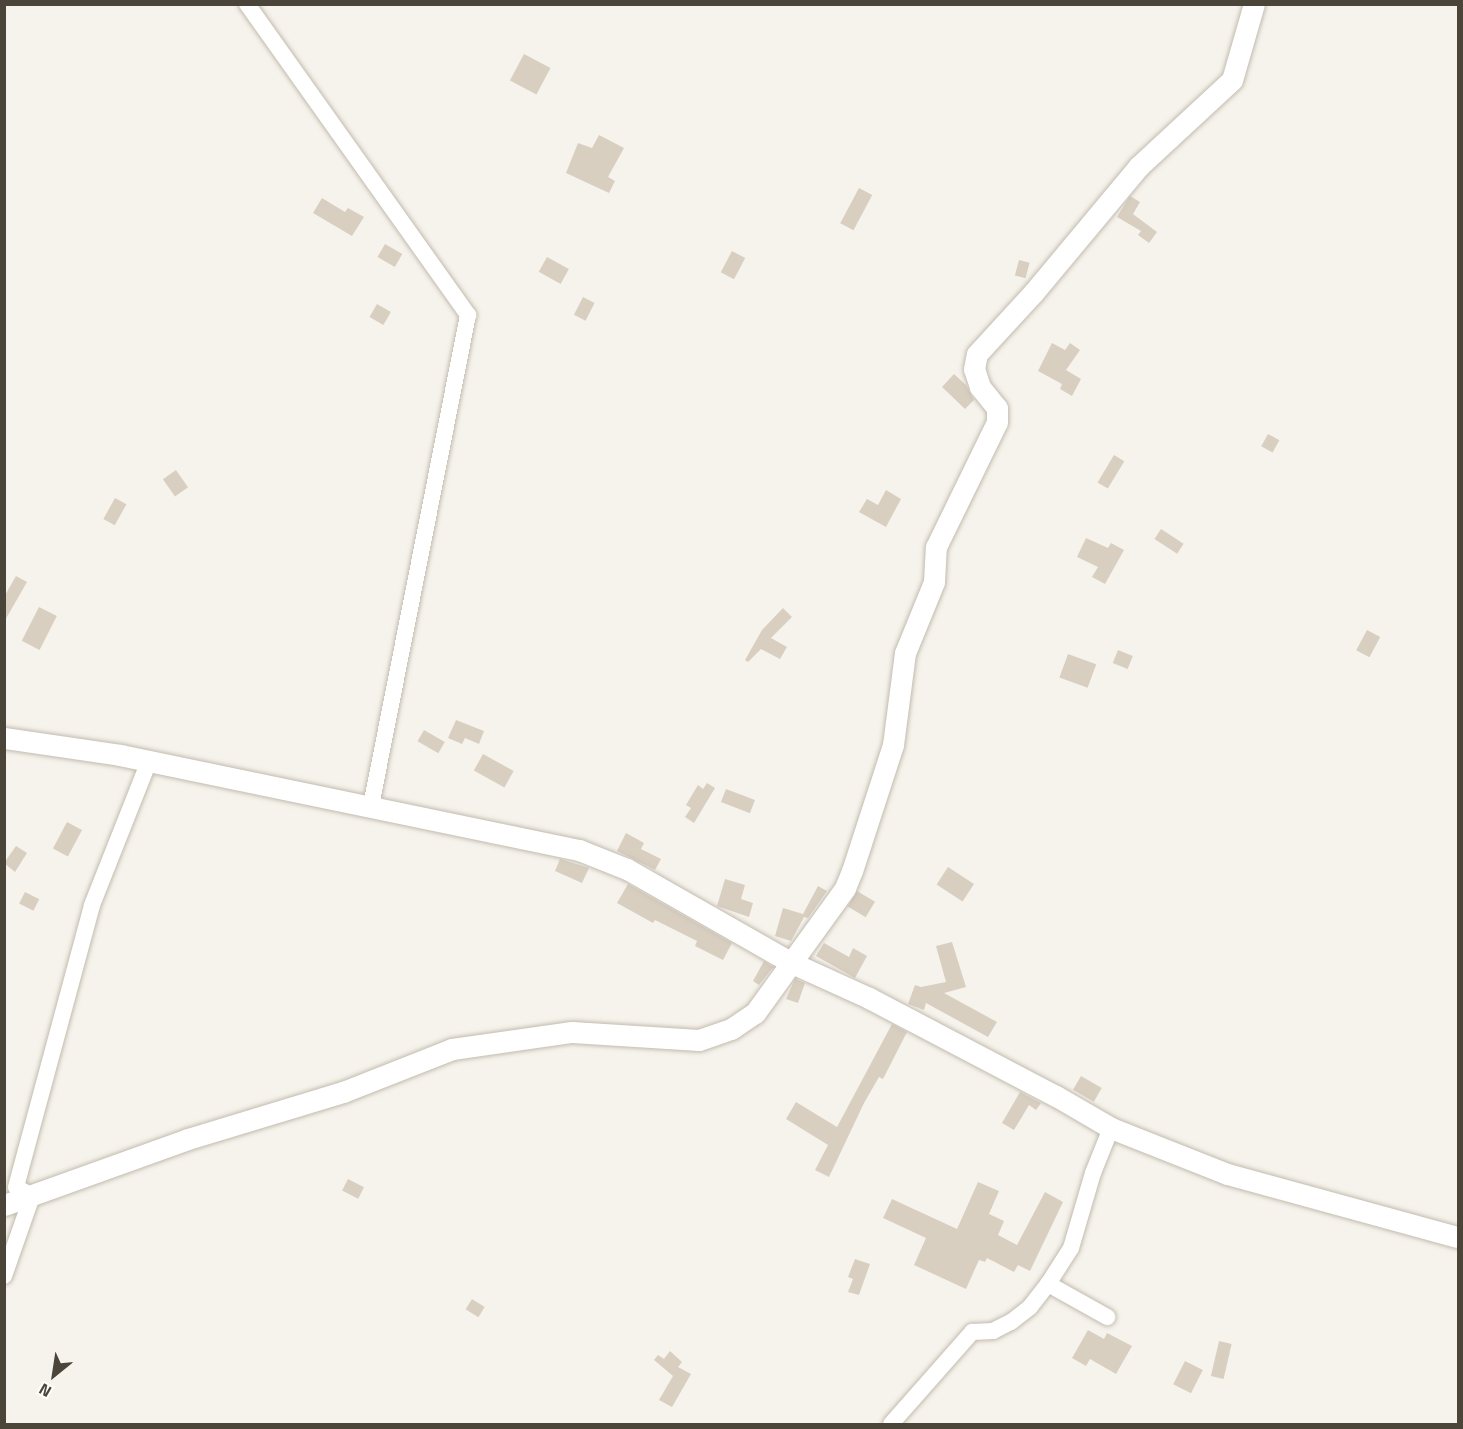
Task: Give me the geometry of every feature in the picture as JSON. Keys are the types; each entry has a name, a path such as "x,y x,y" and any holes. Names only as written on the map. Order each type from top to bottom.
{"street":[{"path":"247,4 468,315 371,806"},
{"path":"4,1205 188,1139 343,1092 452,1048 572,1032 699,1040 731,1029 755,1013 845,888 852,871 893,745 905,653 934,582 936,547 997,422 997,408 980,387 974,369 977,354 1034,292 1138,167 1232,80 1254,4"},
{"path":"4,738 149,761 579,850 604,858 792,963 890,1009 1056,1096 1111,1128 1227,1174 1458,1237"},
{"path":"32,1196 16,1187 43,1086 92,905 149,761"},
{"path":"891,1425 972,1332 993,1331 1011,1322 1030,1307 1048,1284 1071,1248 1093,1173 1111,1128"},
{"path":"4,1276 32,1196"},
{"path":"1048,1284 1107,1317"}],"building":[{"path":"524,54 550,68 536,95 510,80"},
{"path":"599,135 624,148 608,177 615,181 609,193 566,173 578,143 592,148"},
{"path":"859,188 872,195 853,230 840,223"},
{"path":"1130,196 1140,202 1133,214 1157,232 1149,243 1138,235 1141,231 1117,217"},
{"path":"322,198 345,212 348,208 364,217 352,236 313,213"},
{"path":"385,244 402,254 395,267 378,257"},
{"path":"732,251 745,258 734,279 721,272"},
{"path":"547,257 569,269 561,284 539,272"},
{"path":"1019,260 1030,263 1025,278 1015,275"},
{"path":"583,297 595,303 586,321 574,315"},
{"path":"377,304 391,312 383,325 370,317"},
{"path":"1052,343 1065,350 1070,343 1080,350 1066,370 1081,379 1072,396 1060,389 1062,384 1038,371"},
{"path":"954,374 966,385 974,400 965,409 942,387"},
{"path":"1268,434 1279,440 1273,453 1261,446"},
{"path":"1114,455 1124,461 1108,489 1098,482"},
{"path":"176,470 188,487 175,496 163,479"},
{"path":"886,490 901,499 886,527 859,512 867,499 878,505"},
{"path":"115,498 126,504 115,525 103,519"},
{"path":"1161,529 1184,544 1177,554 1154,539"},
{"path":"1086,538 1108,548 1111,543 1124,550 1105,584 1092,577 1098,567 1077,557"},
{"path":"16,576 27,582 4,622 4,597"},
{"path":"39,607 57,616 40,650 22,641"},
{"path":"783,608 792,617 771,638 787,647 780,659 761,649 748,662 745,660 762,630"},
{"path":"1367,630 1380,637 1369,657 1356,650"},
{"path":"1118,650 1133,656 1128,669 1113,663"},
{"path":"1068,654 1096,664 1088,688 1059,677"},
{"path":"456,720 484,731 479,744 465,738 462,744 448,738"},
{"path":"424,730 445,742 438,753 418,741"},
{"path":"483,754 514,771 504,788 474,771"},
{"path":"707,783 715,788 694,823 685,817 691,808 686,805 698,785 703,789"},
{"path":"726,789 755,800 750,813 721,802"},
{"path":"67,822 82,830 68,856 53,848"},
{"path":"626,833 644,843 641,849 661,859 655,870 617,851"},
{"path":"16,846 27,853 15,872 4,863"},
{"path":"560,859 589,868 582,883 555,871"},
{"path":"948,867 974,884 963,901 937,885"},
{"path":"725,879 745,885 741,899 753,903 749,917 717,906"},
{"path":"628,884 732,943 723,960 695,946 697,941 655,920 653,923 617,903"},
{"path":"818,886 827,891 808,918 804,917 791,941 775,936 783,908 803,914"},
{"path":"857,891 875,902 866,917 848,906"},
{"path":"25,892 39,899 33,911 19,904"},
{"path":"952,942 966,987 944,993 997,1022 988,1037 926,1003 924,1010 908,1004 915,985 921,987 946,982 936,946"},
{"path":"824,943 849,957 853,948 867,956 855,978 816,956"},
{"path":"764,961 773,967 759,985 753,981"},
{"path":"795,979 805,983 798,1003 786,999"},
{"path":"892,1024 907,1032 883,1079 879,1077 864,1103 829,1177 815,1170 828,1145 786,1119 796,1102 837,1127"},
{"path":"1081,1076 1102,1088 1094,1102 1073,1090"},
{"path":"1020,1092 1041,1103 1036,1110 1029,1105 1014,1130 1002,1123"},
{"path":"348,1179 364,1187 358,1199 342,1191"},
{"path":"978,1182 999,1191 989,1214 1004,1221 998,1235 1017,1245 1045,1192 1063,1202 1030,1271 1018,1265 1014,1272 987,1258 985,1262 979,1260 966,1289 914,1265 926,1238 883,1218 892,1199 957,1229"},
{"path":"855,1259 870,1264 859,1295 848,1292 853,1279 848,1277"},
{"path":"472,1299 485,1307 478,1317 466,1309"},
{"path":"1088,1330 1104,1339 1107,1333 1132,1346 1116,1374 1090,1359 1086,1366 1072,1358"},
{"path":"1219,1341 1232,1344 1224,1379 1211,1376"},
{"path":"670,1351 682,1362 678,1367 691,1374 672,1407 659,1400 673,1376 654,1360 658,1355 664,1359"},
{"path":"1185,1361 1203,1370 1191,1393 1173,1384"}]}
